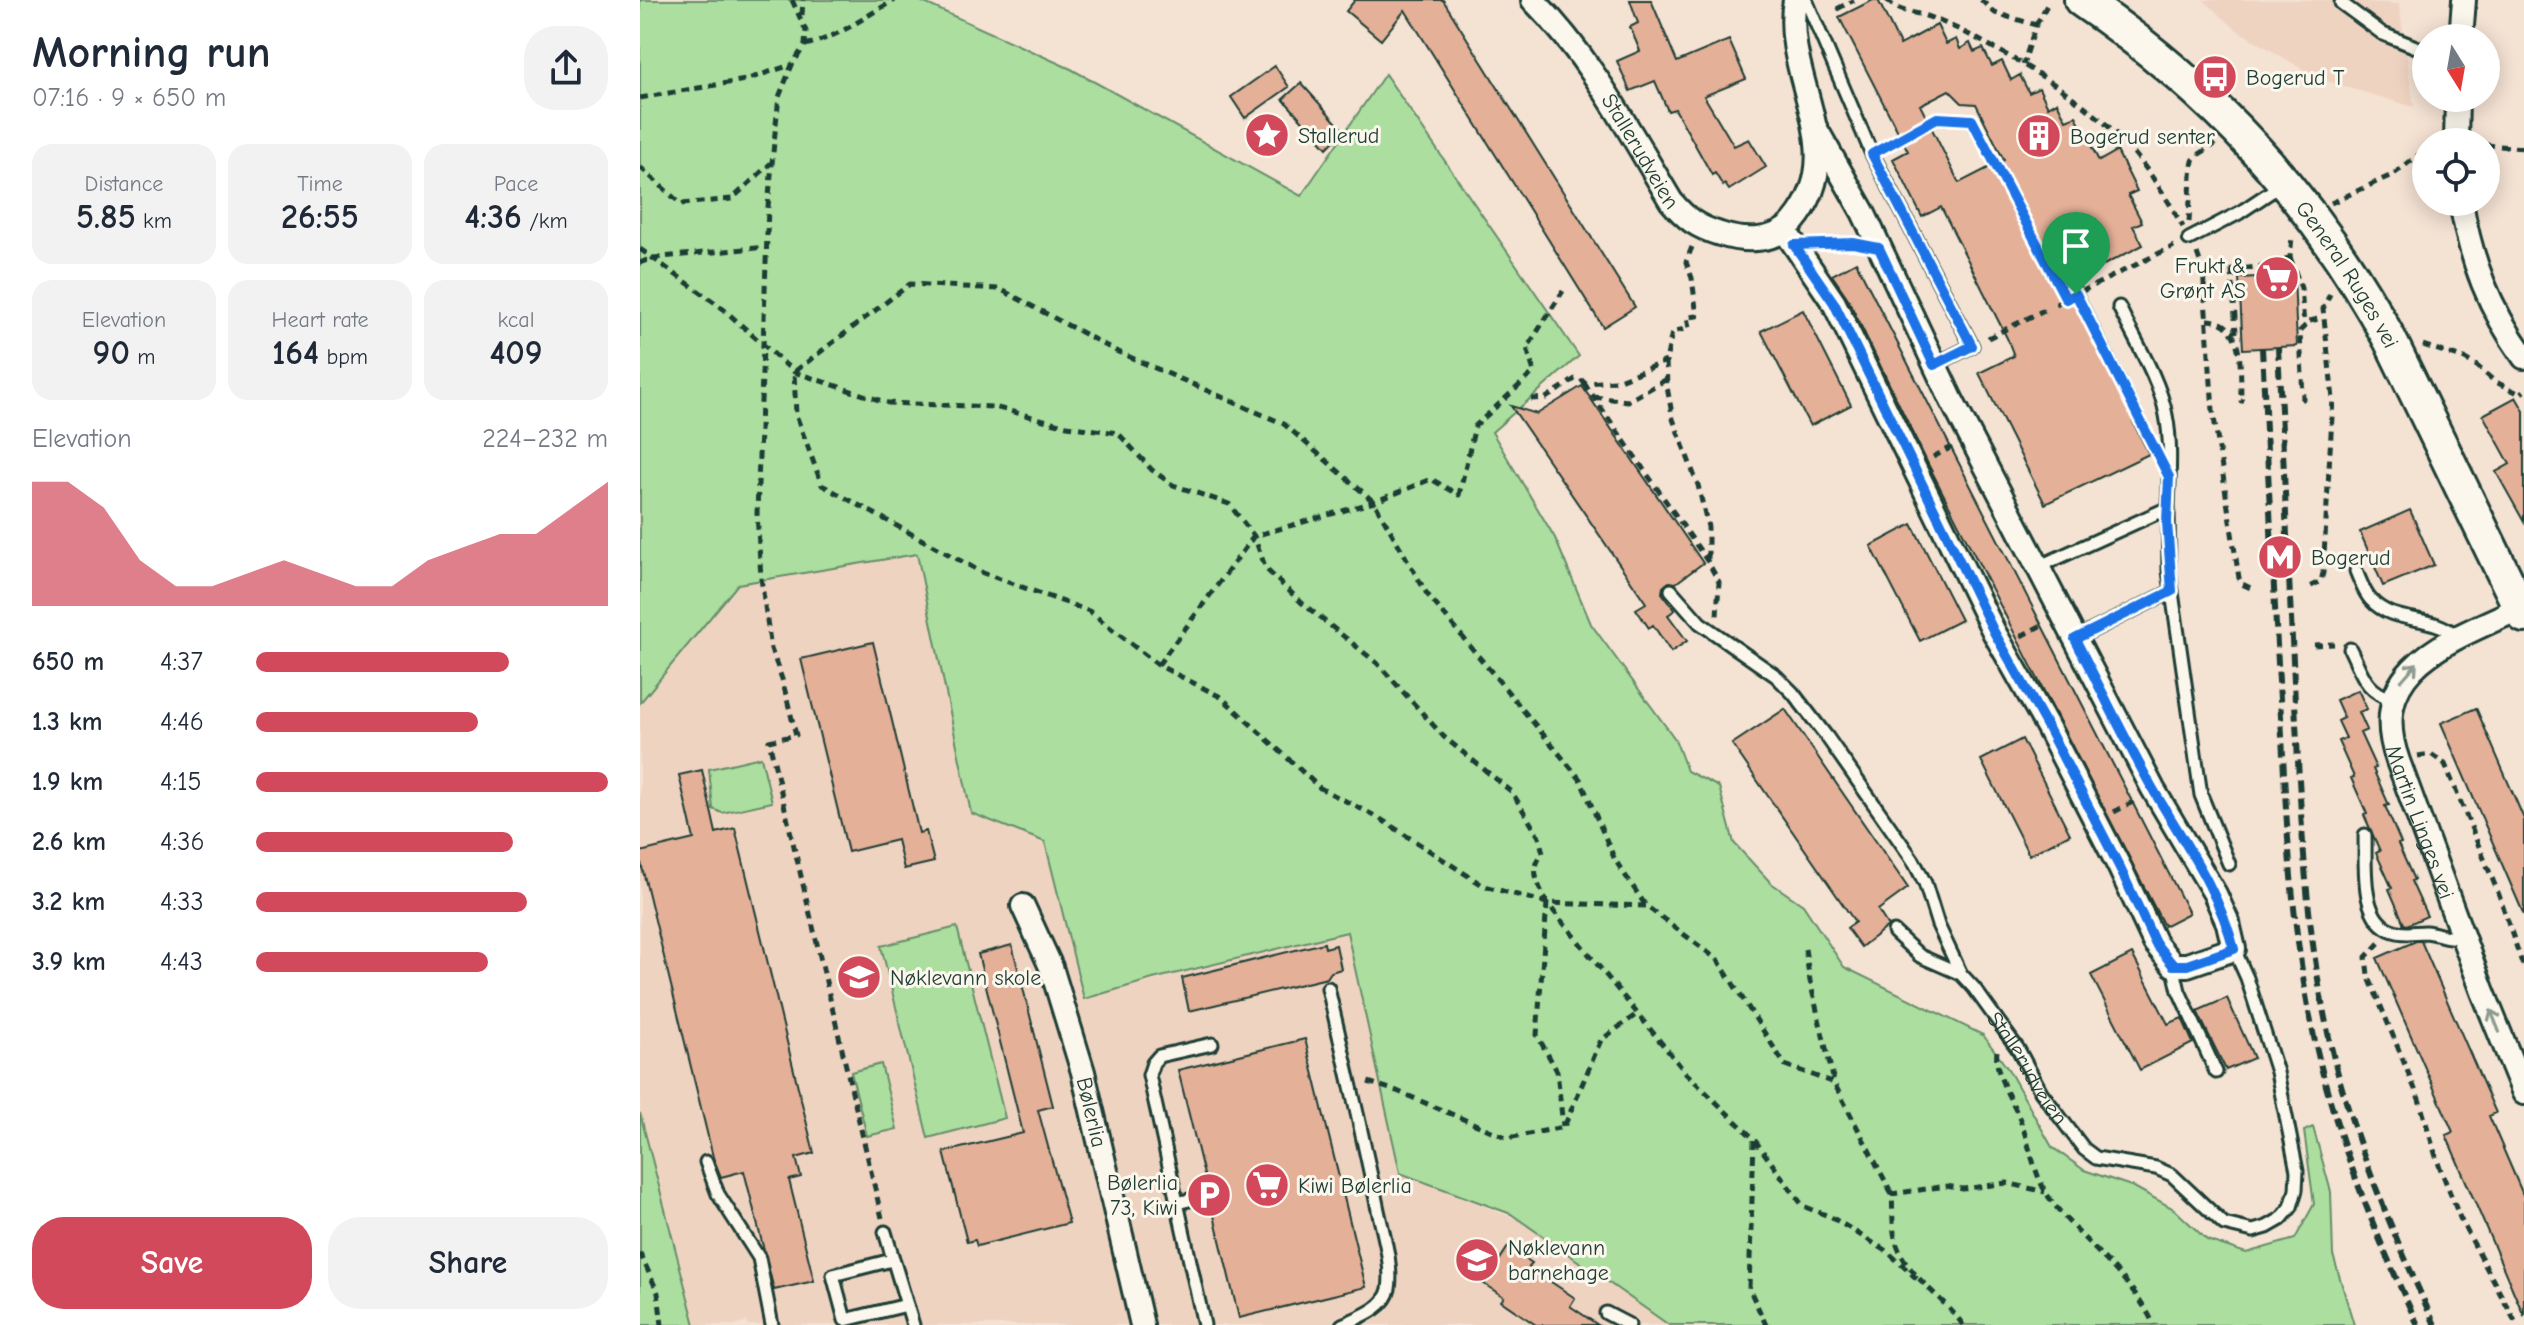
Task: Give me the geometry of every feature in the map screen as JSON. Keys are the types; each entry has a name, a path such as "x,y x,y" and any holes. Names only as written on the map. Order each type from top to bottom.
{"main road":[{"name":"General Ruges vei","path":"2081,0 2152,50 2186,79 2263,156 2312,216 2368,299 2437,432 2522,608"}],"street":[{"name":"Stallerudveien","path":"1533,0 1554,21 1598,80 1671,201 1684,217 1698,227 1733,238 1770,239 1790,238 1817,175 1819,151 1816,129 1797,56 1795,0"},
{"path":"2462,24 2464,0"},
{"name":"Stallerudveien","path":"1816,129 1863,212 1934,365 2153,789 2215,894 2228,923 2234,949"},
{"path":"2463,216 2479,274 2500,323 2524,357"},
{"path":"1790,238 1834,303 1994,632 2047,726 2155,943 2173,965 2187,965 2234,949"},
{"path":"2393,699 2400,681 2418,662 2458,637 2522,608"},
{"name":"Martin Linges vei","path":"2393,699 2390,723 2398,761 2524,1093"},
{"name":"Bølerlia","path":"1023,906 1051,967 1083,1072 1142,1325"}],"lane":[{"path":"1806,0 1872,154 1972,346 1934,365"},
{"path":"2341,3 2383,34 2412,45"},
{"path":"2189,239 2239,213 2284,182"},
{"path":"2119,307 2166,414 2170,446 2168,508 2172,591 2201,795 2229,864"},
{"path":"2038,567 2168,508"},
{"path":"2356,571 2370,600 2397,617 2429,620 2446,626 2458,637"},
{"name":"Stallerudveien","path":"1671,590 1685,608 1713,632 1776,676 1827,737 1913,860 1961,974 2018,1049 2041,1092 2084,1149 2096,1158 2156,1168 2172,1175 2224,1224 2253,1231 2281,1219 2291,1207 2297,1171 2277,1072 2247,978 2234,949"},
{"path":"2075,639 2172,591"},
{"path":"2350,649 2369,686 2382,696 2393,699"},
{"path":"2365,835 2367,892 2373,914 2383,928 2397,933 2427,932 2452,938 2462,936"},
{"path":"1894,932 1920,956 1961,974"},
{"path":"2173,965 2179,991 2216,1072"},
{"path":"1328,988 1384,1238 1389,1289 1383,1302 1372,1311 1342,1325"},
{"path":"1204,1325 1149,1075 1159,1056 1212,1044"},
{"path":"706,1162 711,1182 759,1258 772,1325"},
{"path":"1177,1203 1209,1195"},
{"path":"885,1232 913,1325"},
{"path":"892,1260 833,1275 845,1320 907,1305"},
{"path":"1606,1313 1629,1325"}],"path":[{"path":"792,0 806,31 805,45 792,65 779,97 772,162 766,247 758,545 771,649 796,735 769,741 885,1232"},
{"path":"802,18 803,0"},
{"path":"805,45 847,31 895,0"},
{"path":"1837,9 1854,0"},
{"path":"1887,0 1900,11 1947,24 2002,51 2059,89 2124,142 2142,162 2189,239 2203,274 2213,411 2239,578 2242,584 2253,589"},
{"path":"1981,0 1995,13 2036,25"},
{"path":"2023,65 2036,25 2047,5"},
{"path":"640,98 745,80 792,65"},
{"path":"1872,154 1937,118 1972,120 2066,299"},
{"path":"2189,239 2191,165 2195,158 2216,144"},
{"path":"2500,146 2524,148"},
{"path":"2330,203 2394,174 2412,160"},
{"path":"640,167 681,204 732,199 772,162"},
{"path":"2293,232 2290,257 2301,288 2304,325"},
{"path":"1790,238 1879,248"},
{"path":"2056,304 2189,239"},
{"path":"1692,246 1686,262 1692,278 1697,316 1687,317 1689,328 1672,332 1666,361 1673,419 1698,485 1708,527 1708,562"},
{"path":"640,263 652,258 766,247"},
{"path":"640,249 721,307 794,372 888,403 994,407 1067,426 1118,433 1152,470 1173,485 1229,504 1254,536 1266,569 1302,603 1377,663 1444,737 1512,792 1539,837 1543,853 1536,860 1534,876 1547,903 1686,1073 1754,1139 1803,1206 1831,1217 1888,1252 1956,1314 1963,1325"},
{"path":"2203,274 2272,265 2290,257"},
{"path":"2232,270 2241,401 2244,401"},
{"path":"794,372 910,284 1000,289 1116,351 1284,424 1374,502 1427,594 1580,779 1615,860 1646,906 1718,960 1785,1065 1834,1083"},
{"path":"2311,586 2321,581 2323,573 2332,384 2323,309 2332,290"},
{"path":"1158,665 1254,536 1374,502 1431,479 1459,495 1475,426 1534,372 1527,348 1563,291"},
{"path":"2076,294 2169,477"},
{"path":"1972,346 2044,310"},
{"path":"2301,400 2300,331 2304,325 2323,318"},
{"path":"2207,320 2218,320 2236,338"},
{"path":"2419,344 2465,359 2494,381 2520,394 2524,391"},
{"path":"1584,383 1617,381 1666,361"},
{"path":"794,372 796,415 822,485 983,573 1089,611 1158,665 1221,697 1320,788 1379,818 1484,886 1547,903 1646,906"},
{"path":"1531,399 1546,398 1575,379 1581,379 1708,562 1719,585 1713,632"},
{"path":"1593,396 1628,401 1667,379"},
{"path":"2017,638 2035,629"},
{"path":"2398,761 2431,754 2445,764 2499,895 2524,969"},
{"path":"1547,903 1537,1035 1557,1071 1564,1127"},
{"path":"2397,933 2376,945 2366,957 2368,975 2419,1099 2437,1160 2460,1218 2517,1325"},
{"path":"1805,949 1834,1083 1892,1194 1895,1240 1917,1279"},
{"path":"1564,1127 1601,1040 1637,1014"},
{"path":"2000,1025 1995,1063 2046,1192 2071,1226 2119,1271 2154,1325"},
{"path":"1349,1077 1397,1091 1508,1138 1564,1127"},
{"path":"1754,1139 1749,1288 1766,1325"},
{"path":"1892,1194 1946,1186 1963,1189 2007,1183 2046,1192"},
{"path":"640,1253 658,1293 662,1325"}],"shaded area":[{"path":"2203,0 2366,0 2399,4 2412,106 2319,79 2237,30"},
{"name":"Nøklevann skole","path":"917,554 971,813 1045,842 1084,998 1348,932 1400,1173 1519,1220 1669,1325 748,1325 747,1322 695,1325 640,1113 640,703 738,584"}],"green space":[{"path":"640,0 918,0 1071,69 1301,196 1385,74 1579,356 1492,432 1555,538 1591,624 1675,739 1687,771 1719,787 1734,843 1771,883 1803,905 1844,967 1983,1035 2008,1069 2052,1147 2084,1170 2134,1187 2174,1209 2207,1240 2246,1253 2295,1239 2314,1204 2304,1131 2313,1127 2331,1192 2333,1255 2354,1325 1669,1325 1511,1214 1400,1173 1347,932 1084,999 1045,842 971,813 917,554 738,584 640,703"},
{"path":"761,757 772,802 722,813 713,809 709,769"},
{"path":"957,927 1005,1118 928,1138 881,946"},
{"path":"881,1064 897,1129 867,1136 851,1072"},
{"path":"640,1113 695,1325 640,1325"}],"building":[{"path":"1355,0 1443,0 1635,307 1603,327 1405,10 1381,40 1346,11"},
{"path":"1630,0 1651,0 1677,62 1729,40 1746,79 1704,96 1734,146 1749,139 1766,167 1729,190 1715,173 1712,175 1675,109 1668,111 1655,81 1630,91 1617,61 1640,51 1630,27 1638,23"},
{"path":"1878,0 1900,45 1937,25 1946,44 1956,39 1960,49 1970,43 1974,52 1983,48 1992,66 2002,61 2011,80 2020,75 2029,93 2039,88 2048,107 2057,102 2066,120 2076,116 2099,161 2117,151 2137,191 2128,195 2142,222 2133,226 2143,245 2076,279 2145,417 2133,422 2149,454 2045,504 1979,373 2014,356 2007,338 1941,207 1922,217 1893,159 1908,151 1839,17","holes":["1949,90 1962,103 1976,104 2004,160 1959,183 1920,105"]},
{"path":"1275,66 1289,87 1245,118 1231,97"},
{"path":"1301,83 1344,131 1327,148 1283,99"},
{"path":"1856,262 2189,913 2164,926 1928,464 1847,297 1832,275"},
{"path":"2294,275 2297,346 2243,349 2239,278"},
{"path":"1803,310 1851,405 1810,426 1761,331"},
{"path":"1582,386 1703,563 1676,583 1669,582 1663,587 1662,593 1675,610 1668,615 1687,641 1671,652 1653,625 1649,628 1636,609 1646,603 1511,406 1537,414"},
{"path":"2516,397 2524,411 2524,522 2496,472 2510,464 2483,415"},
{"path":"2410,510 2434,565 2383,586 2360,532"},
{"path":"1912,524 1961,620 1920,641 1871,546"},
{"path":"873,642 919,833 926,831 934,862 904,869 897,840 848,852 801,659"},
{"path":"2358,690 2367,709 2359,712 2367,730 2360,733 2389,805 2385,806 2414,880 2411,881 2427,916 2407,925 2389,889 2392,888 2376,853 2380,851 2338,741 2346,738 2338,721 2344,718 2336,700"},
{"path":"2476,708 2524,819 2524,915 2441,723"},
{"path":"1785,709 1908,888 1878,910 1888,926 1861,947 1847,928 1855,922 1732,744"},
{"path":"2022,739 2070,834 2029,855 1981,760"},
{"path":"702,770 716,833 735,828 814,1153 796,1158 801,1177 789,1180 814,1281 774,1290 744,1171 721,1177 713,1157 640,859 640,852 694,839 679,775"},
{"path":"2421,941 2496,1113 2489,1116 2524,1197 2524,1316 2446,1135 2453,1132 2377,958"},
{"path":"1324,943 1325,948 1336,945 1341,969 1331,972 1327,978 1189,1011 1182,978"},
{"path":"1012,945 1053,1106 1038,1110 1069,1223 977,1246 975,1240 967,1242 944,1152 1023,1133 978,954"},
{"path":"2132,954 2168,1024 2182,1018 2193,1043 2140,1070 2091,975"},
{"path":"2227,998 2254,1058 2226,1070 2197,1011"},
{"path":"1305,1039 1366,1287 1239,1318 1211,1203 1217,1194 1207,1187 1178,1070"},
{"path":"1508,1247 1532,1263 1529,1267 1575,1298 1570,1306 1598,1325 1536,1325 1501,1301 1504,1297 1484,1284"}],"railway":[{"path":"2278,347 2301,808 2307,892 2318,976 2334,1059 2354,1128 2392,1227 2435,1325"},
{"path":"2262,348 2286,803 2292,889 2303,974 2319,1059 2338,1128 2375,1228 2418,1325"}],"place":[{"name":"Bogerud T","path":"2215,77"},
{"name":"Stallerud","path":"1267,135"},
{"name":"Bogerud senter","path":"2039,136"},
{"name":"Frukt & Grønt AS","path":"2277,278"},
{"name":"Bogerud","path":"2280,557"},
{"name":"Nøklevann skole","path":"859,977"},
{"name":"Kiwi Bølerlia","path":"1267,1185"},
{"name":"Bølerlia 73, Kiwi","path":"1209,1195"},
{"name":"Nøklevann barnehage","path":"1477,1260"}],"route":[{"path":"1937,118 1972,120 2066,299 2076,294 2169,477 2167,522 2172,591 2075,639 2153,789 2215,894 2228,923 2234,949 2187,965 2173,965 2155,943 2047,726 1994,632 1834,303 1794,245 1853,243 1879,248 1934,365 1972,346 1872,154 1937,118"}]}
